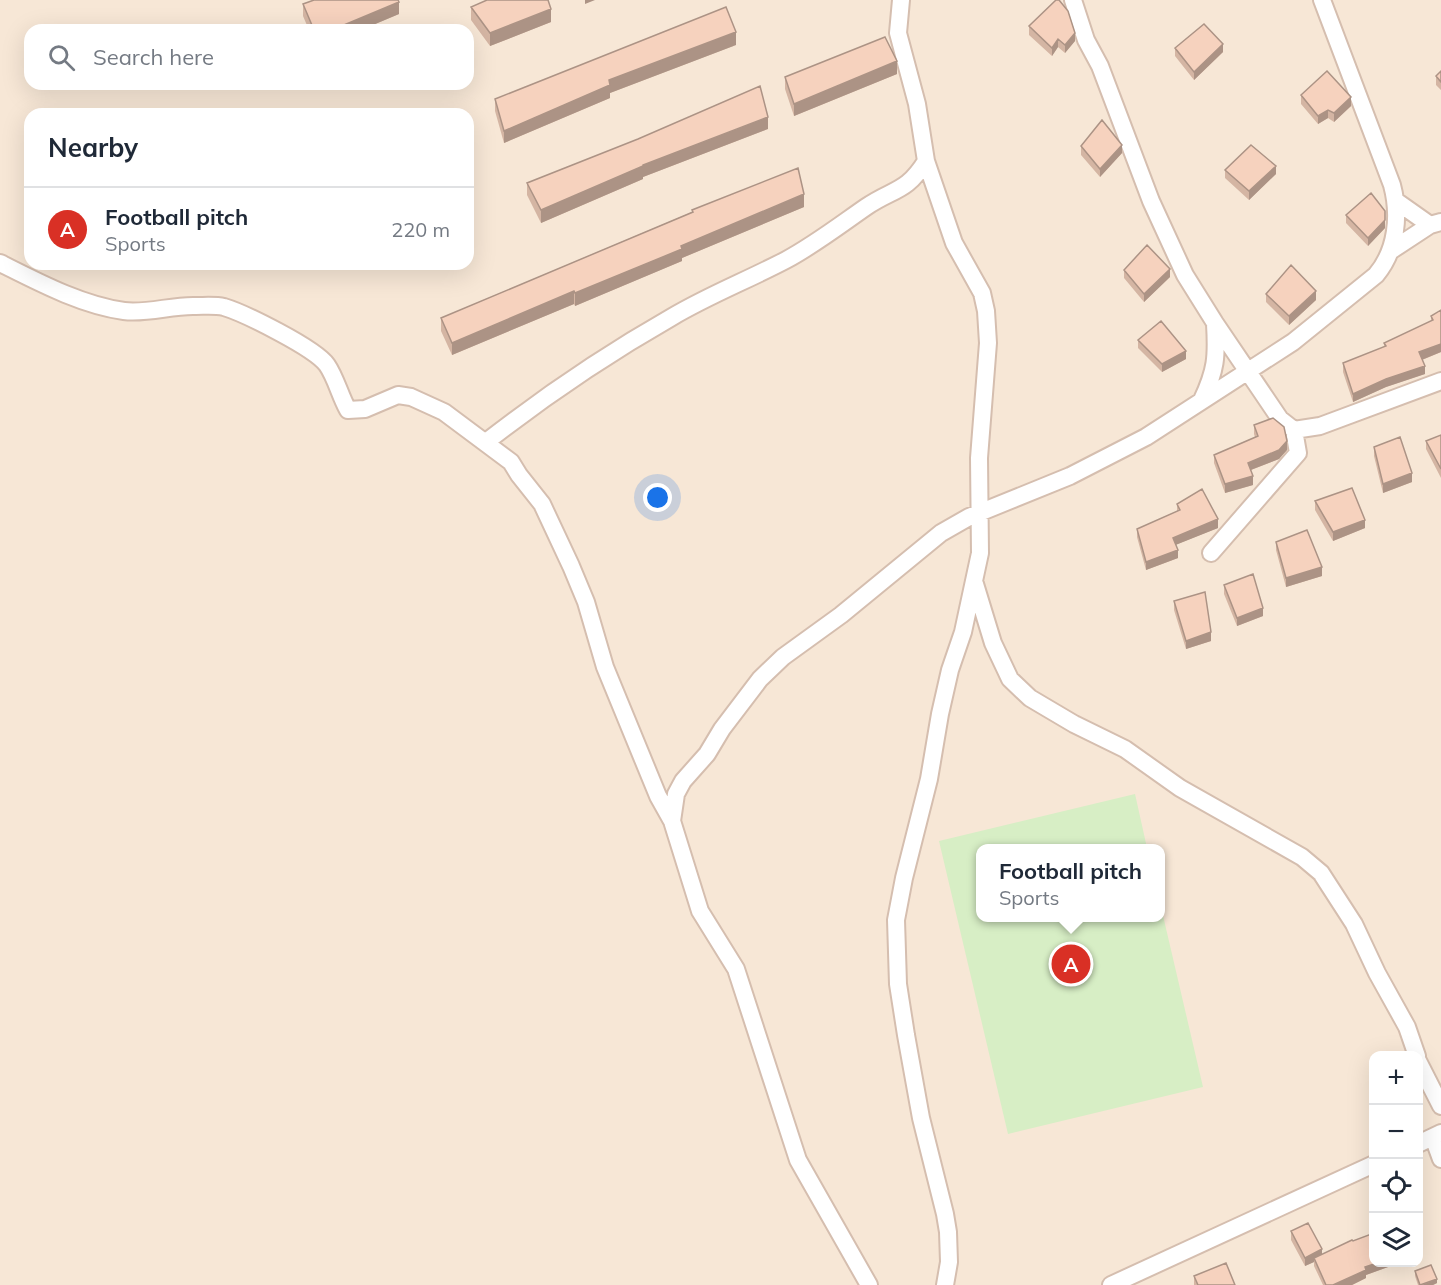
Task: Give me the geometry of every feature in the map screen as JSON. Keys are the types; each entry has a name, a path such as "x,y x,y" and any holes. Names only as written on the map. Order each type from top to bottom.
{"street":[{"path":"901,0 898,33 917,104 926,161 954,243 982,293 986,311 988,343 979,458 980,553 963,632 950,670 934,745 930,779 904,878 896,920 898,984 906,1035 921,1118 948,1232 949,1262 945,1285"},
{"path":"1073,0 1086,40 1100,66 1151,201 1185,275 1247,372 1280,418 1294,430 1298,453 1250,511 1211,553"},
{"path":"672,821 676,794 683,782 707,754 722,729 760,679 783,657 841,615 942,532 954,524 1070,476 1146,437 1293,342 1377,275 1392,250 1396,201 1322,0"},
{"path":"486,442 537,402 670,317 788,259 868,205 900,190 915,178 926,161"},
{"path":"1392,250 1436,223 1396,201"},
{"path":"0,263 75,297 125,311 204,306 222,307 240,313 313,351 327,365 348,410 365,409 398,395 411,397 444,412 511,462 542,504 575,575 586,602 605,667 658,796 672,821 700,911 736,969 798,1160 869,1285"},
{"path":"1202,401 1217,359 1215,323"},
{"path":"1294,430 1320,426 1441,381"},
{"path":"975,583 993,644 1010,679 1030,698 1074,724 1125,749 1180,788 1302,857 1321,873 1354,924 1377,973 1407,1027 1415,1051"},
{"path":"1423,1070 1441,1106"},
{"path":"1431,1138 1441,1159"},
{"path":"1111,1285 1369,1166"}],"shaded area":[{"path":"0,0 1441,0 1441,1285 0,1285"}],"green space":[{"path":"1135,794 1146,844 976,844 976,922 1164,922 1203,1087 1008,1134 939,841"}],"building":[{"path":"314,0 398,0 399,2 346,24 311,24 303,4"},
{"path":"487,0 548,0 551,9 490,33 471,7"},
{"path":"1056,0 1059,0 1068,11 1075,33 1065,45 1058,39 1052,48 1029,26"},
{"path":"726,7 736,32 609,80 610,85 504,131 495,99"},
{"path":"1204,24 1223,44 1194,72 1175,48"},
{"path":"885,37 897,61 794,104 785,77"},
{"path":"1327,71 1351,97 1334,113 1328,110 1318,116 1301,95"},
{"path":"1441,71 1441,82 1436,76"},
{"path":"760,86 768,117 643,165 541,210 527,183 638,139"},
{"path":"1102,120 1122,145 1100,169 1081,146"},
{"path":"1251,145 1276,166 1249,191 1225,170"},
{"path":"798,168 804,194 681,246 682,249 575,293 574,291 452,343 441,318 693,212 692,210"},
{"path":"1371,193 1385,211 1385,220 1368,238 1346,215"},
{"path":"1147,245 1170,269 1144,294 1124,270"},
{"path":"1291,265 1316,291 1289,316 1266,294"},
{"path":"1441,310 1441,344 1419,352 1425,366 1386,379 1353,394 1343,363 1386,346 1384,343 1433,320 1431,316"},
{"path":"1161,321 1186,351 1162,364 1138,340"},
{"path":"1273,418 1284,427 1287,441 1279,450 1248,463 1253,476 1225,484 1214,455 1258,436 1254,425"},
{"path":"1441,435 1441,469 1426,441"},
{"path":"1400,437 1412,473 1383,484 1374,447"},
{"path":"1352,488 1365,520 1333,532 1315,501"},
{"path":"1202,489 1218,519 1173,538 1178,550 1146,562 1137,529 1180,510 1177,504"},
{"path":"1307,530 1322,567 1286,578 1276,542"},
{"path":"1253,574 1263,608 1237,618 1224,585"},
{"path":"1205,592 1211,632 1186,641 1174,601"},
{"path":"1308,1223 1322,1249 1305,1258 1291,1231"},
{"path":"1369,1235 1369,1266 1365,1267 1366,1270 1333,1285 1326,1285 1314,1258"},
{"path":"1226,1263 1235,1285 1198,1285 1194,1276"},
{"path":"1431,1265 1437,1279 1420,1285 1415,1271"}],"place":[{"name":"Football pitch","path":"1071,964"}]}
